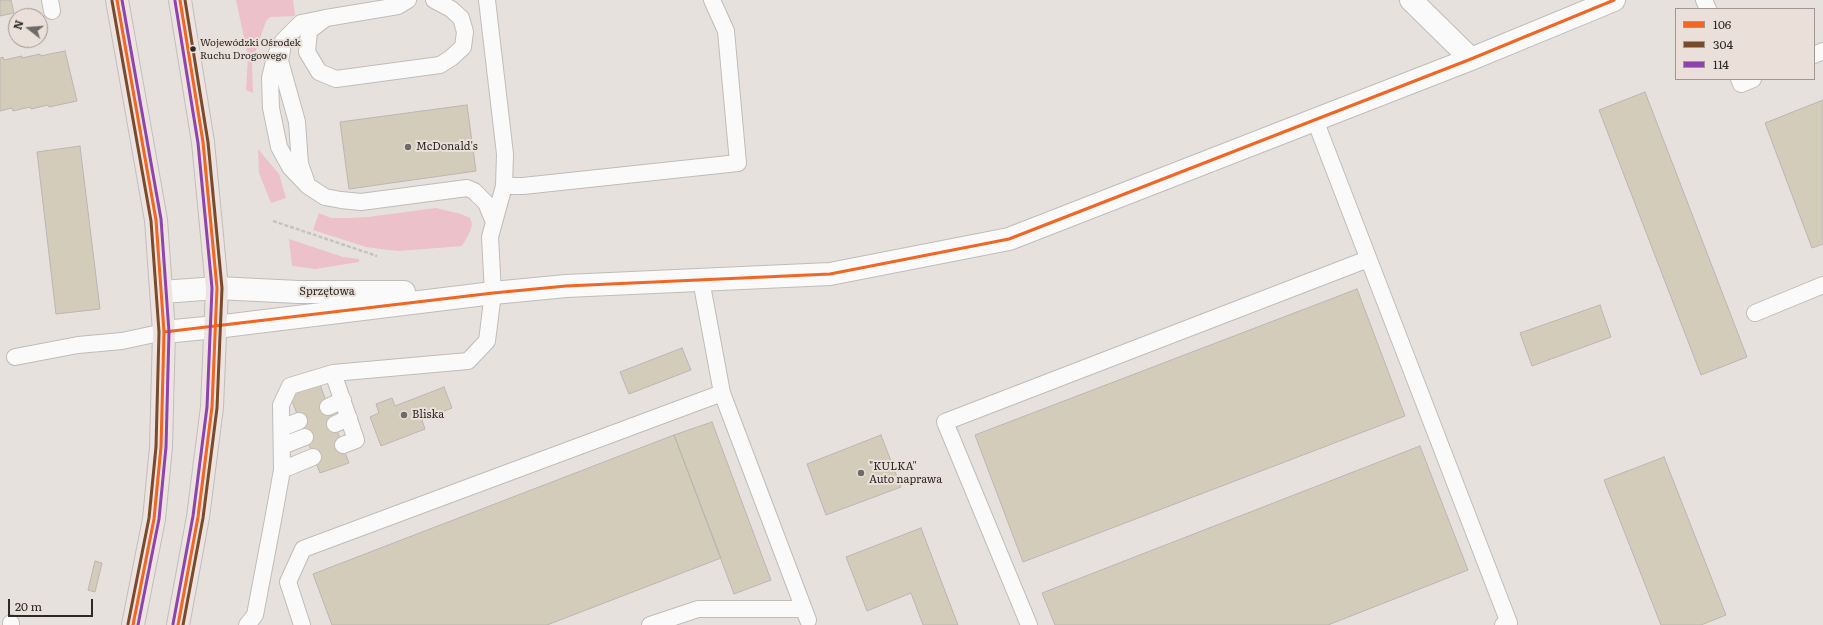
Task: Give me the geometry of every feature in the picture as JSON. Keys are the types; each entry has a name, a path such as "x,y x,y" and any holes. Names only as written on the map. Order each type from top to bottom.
{"main road":[{"path":"117,0 153,200 162,292 164,332 161,447 154,519 133,625"},
{"path":"178,625 198,517 212,407 217,288 203,142 180,0"}],"street":[{"path":"1411,0 1472,59"},
{"name":"Sprzętowa","path":"164,332 216,328 493,293 566,286 830,274 1009,239 1472,59 1614,0"},
{"name":"Sprzętowa","path":"162,292 217,288 298,292 493,293"}],"lane":[{"path":"408,0 398,6 301,23 283,41 275,56 270,78 271,108 279,147 290,167 308,186 325,197 361,202 466,188 474,191 486,203 494,222"},
{"path":"326,18 309,31 307,52 319,72 336,79 440,65 451,58 463,47 465,32 461,18 451,9 434,0"},
{"path":"247,625 255,615 282,470 281,405 290,386 333,373 468,361 487,341 493,293 490,237 504,186 505,154 487,0"},
{"path":"504,186 523,186 738,163 726,31 712,0"},
{"path":"283,41 280,61 297,122 300,164 308,186"},
{"path":"1739,80 1741,84 1751,80"},
{"path":"1315,120 1509,623 1503,625"},
{"path":"1029,625 945,422 1368,259"},
{"path":"650,625 698,609 806,615 722,393 701,280"},
{"path":"1755,313 1823,285"},
{"path":"15,357 78,345 122,341 164,332"},
{"path":"333,373 343,400 342,421 356,440 343,445"},
{"path":"302,625 288,582 303,550 722,393"},
{"path":"328,407 343,400"},
{"path":"282,428 298,421"},
{"path":"282,446 305,437"},
{"path":"282,470 313,457"}],"path":[{"path":"273,222 377,256"}],"shaded area":[{"path":"236,0 293,0 295,16 270,17 266,21 252,64 253,93 246,90 248,56"},
{"path":"258,149 279,174 286,198 271,203 259,173"},
{"path":"436,208 461,214 470,218 472,224 470,232 462,246 398,251 366,247 313,230 319,213 331,218 348,218 368,217"},
{"path":"289,239 343,257 359,259 359,262 315,269 292,266"}],"building":[{"path":"0,0 11,0 13,8 8,8 8,14 0,16"},
{"path":"65,51 77,101 49,107 48,105 31,109 30,107 13,111 12,108 0,111 0,58 3,57 4,60 22,56 22,58 40,54 40,56"},
{"path":"1645,92 1747,357 1701,375 1599,110"},
{"path":"1823,100 1823,244 1812,248 1765,123"},
{"name":"McDonald's","path":"467,105 476,171 349,189 340,122"},
{"path":"80,146 100,309 56,314 37,152"},
{"path":"1357,289 1405,416 1023,562 975,435"},
{"path":"1600,305 1611,337 1532,366 1520,333"},
{"path":"682,348 691,370 629,394 620,372"},
{"path":"319,382 349,463 320,473 289,393"},
{"name":"Bliska","path":"444,387 452,408 422,420 425,429 381,446 370,417 379,413 376,404 392,398 395,406"},
{"path":"712,422 771,580 734,594 674,435"},
{"path":"674,435 721,558 547,625 332,625 313,574"},
{"path":"881,435 901,487 826,515 807,464"},
{"path":"1420,446 1468,570 1328,625 1055,625 1042,593"},
{"path":"1664,457 1726,615 1701,625 1661,625 1604,480"},
{"path":"921,528 958,625 923,625 911,593 867,611 846,557"},
{"path":"95,561 102,563 95,592 88,590"}],"transit line":[{"name":"106","path":"117,0 156,220 164,332 161,447 154,519 133,625"},
{"name":"114","path":"122,0 161,219 169,332 166,447 159,519 138,625"},
{"name":"106","path":"178,625 198,517 212,407 217,288 203,142 180,0"},
{"name":"304","path":"183,625 203,518 217,408 222,288 208,142 185,0"},
{"name":"106","path":"164,332 493,293 566,286 830,274 1009,239 1471,59 1614,0"},
{"name":"304","path":"112,1 151,221 159,332 156,447 149,518 128,624"},
{"name":"114","path":"173,624 193,516 207,407 212,288 198,143 175,1"}],"place":[{"name":"Wojewódzki Ośrodek Ruchu Drogowego","path":"193,49"},
{"name":"McDonald's","path":"408,147"},
{"name":"Bliska","path":"404,415"},
{"name":"\"KULKA\" Auto naprawa","path":"861,473"}]}
